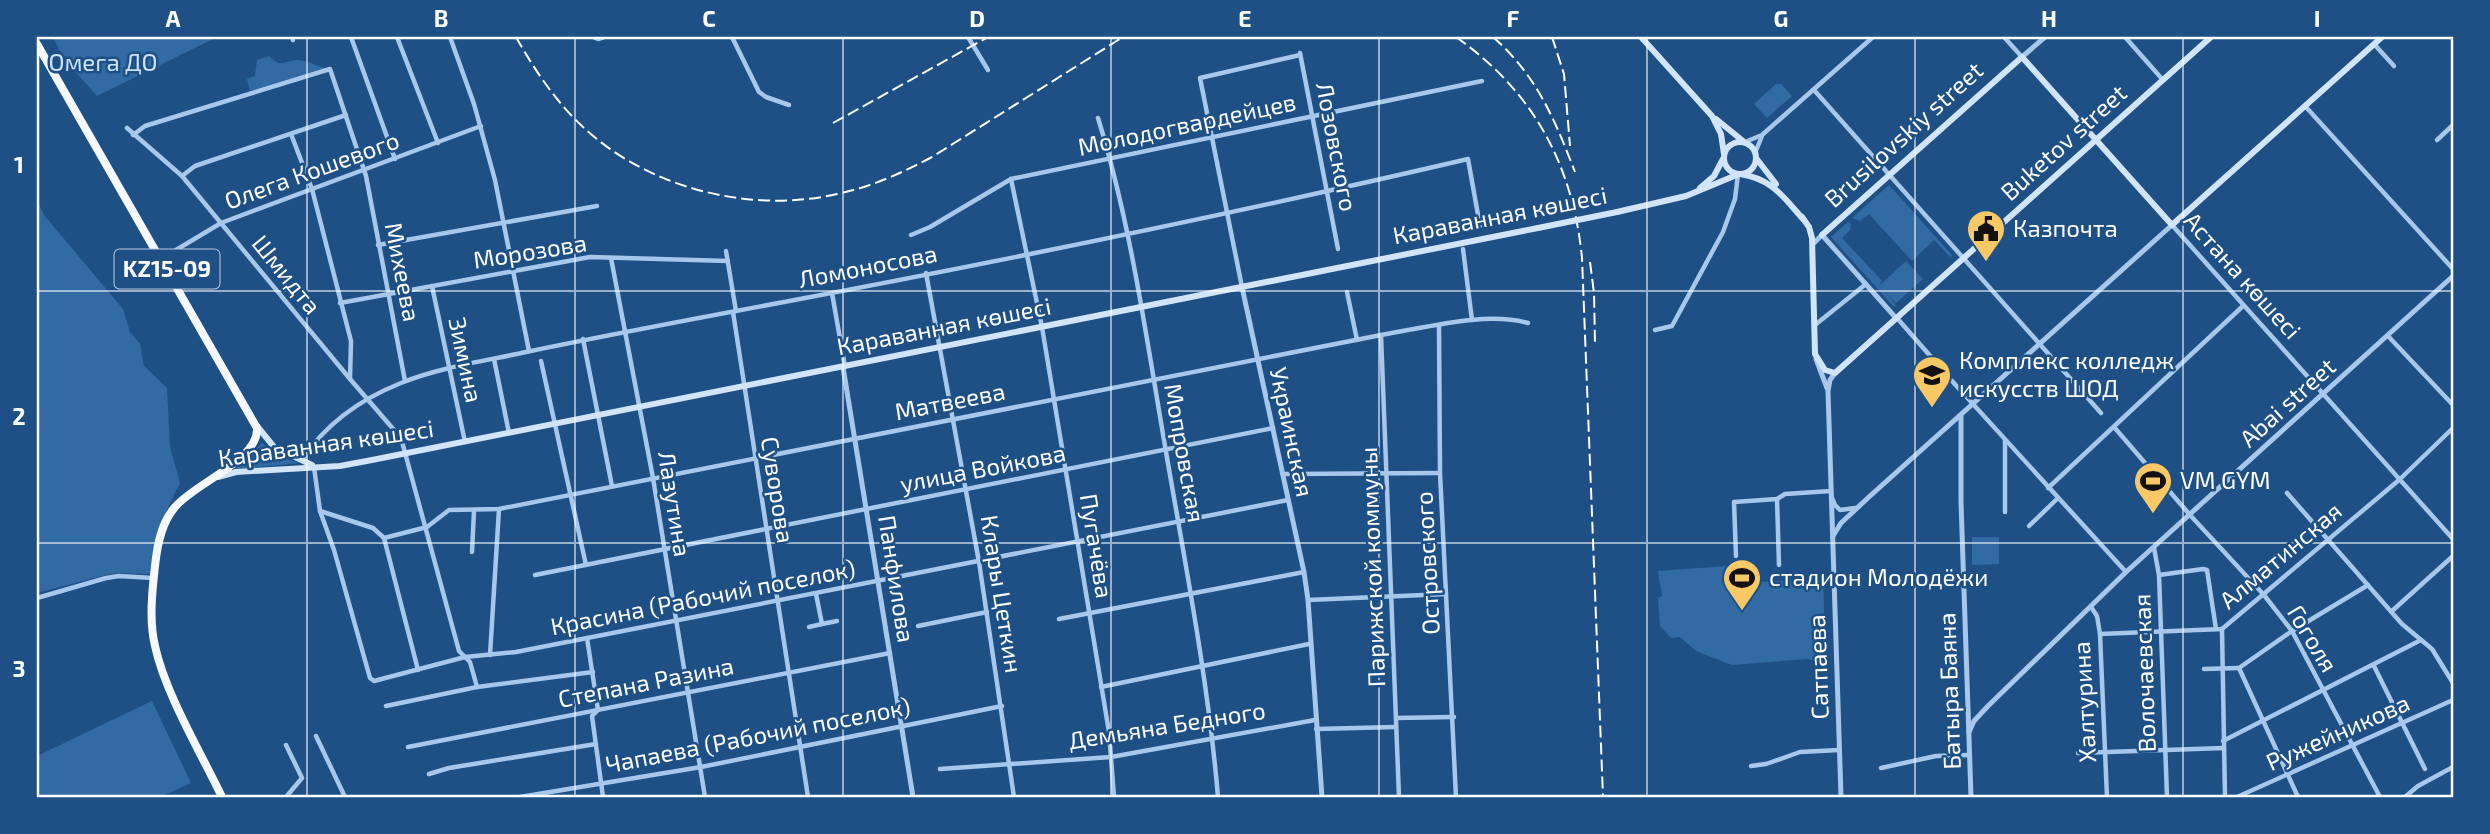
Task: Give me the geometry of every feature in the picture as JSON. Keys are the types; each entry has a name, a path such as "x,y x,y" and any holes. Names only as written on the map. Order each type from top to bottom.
{"highway":[{"name":"KZ15-09","path":"37,44 255,423"},
{"path":"222,797 159,660 153,634 154,578 158,545 167,519 184,498 252,446 257,437 255,423"}],"main road":[{"path":"1641,37 1712,116 1752,148 1771,179 1822,235"},
{"name":"Buketov street","path":"1835,373 2211,37"},
{"path":"2172,225 2382,37"},
{"name":"Астана көшесі","path":"2022,57 2172,225"},
{"name":"Brusilovskiy street","path":"1822,235 2022,57"},
{"path":"1712,116 1721,134 1726,167 1739,174 1770,183 1818,235 1822,235"},
{"path":"1724,155 1733,143 1745,142"},
{"name":"Караванная көшесі","path":"1686,196 1712,178 1724,155"},
{"path":"1739,174 1750,170 1755,156"},
{"name":"Караванная көшесі","path":"207,481 236,472 340,466 941,348 1617,212 1686,196 1739,174"},
{"path":"1802,217 1809,227 1813,243 1813,327 1816,359 1825,370 1835,373"},
{"path":"255,423 272,445 313,466"}],"street":[{"path":"351,37 395,159"},
{"path":"397,37 438,143"},
{"path":"450,37 481,126 529,351"},
{"path":"593,37 604,37"},
{"path":"732,37 759,92 789,105"},
{"path":"968,37 988,70"},
{"path":"1745,142 1762,135 1873,37"},
{"name":"Астана көшесі","path":"2004,37 2022,57"},
{"name":"Brusilovskiy street","path":"2022,57 2045,37"},
{"path":"2125,37 2163,80"},
{"path":"2374,44 2394,66"},
{"name":"Лозовского","path":"1200,78 1300,53 1338,249"},
{"name":"Михеева","path":"133,135 145,126 330,69 364,170 405,381"},
{"name":"Украинская","path":"1200,78 1304,572 1322,797"},
{"name":"Молодогвардейцев","path":"911,235 930,227 1011,179 1482,81"},
{"path":"1814,90 2101,413"},
{"path":"2305,106 2453,269"},
{"path":"182,176 195,166 346,115"},
{"name":"Мопровская","path":"1098,118 1111,159 1141,307 1203,666 1219,797"},
{"path":"2437,140 2453,125"},
{"name":"Олега Кошевого","path":"162,259 221,223 481,126"},
{"name":"Шмидта","path":"127,128 182,176 399,435 407,453 459,651 470,662 477,687"},
{"path":"291,134 312,189 351,344 350,379"},
{"path":"1755,156 1762,135"},
{"name":"Ломоносова","path":"302,461 321,434 366,398 405,381 449,368 625,330 832,293 1227,213 1468,159 1480,226"},
{"path":"1655,330 1672,326 1723,232 1739,174"},
{"name":"Пугачёва","path":"1011,179 1042,327 1101,687 1114,797"},
{"path":"378,244 597,206"},
{"path":"1833,536 1840,523 2172,225"},
{"name":"Астана көшесі","path":"2172,225 2453,539"},
{"path":"1813,243 1822,235 1946,374"},
{"path":"1813,243 1829,243"},
{"path":"1463,249 1472,320"},
{"name":"Суворова","path":"726,251 743,387 808,797"},
{"name":"Морозова","path":"341,303 590,257 728,261"},
{"name":"Лазутина","path":"611,258 653,478 705,797"},
{"name":"Клары Цеткин","path":"926,273 979,562 1014,797"},
{"name":"Abai street","path":"1969,733 1988,706 2126,572 2453,276"},
{"path":"1813,327 1866,284"},
{"name":"Зимина","path":"432,286 465,442"},
{"path":"1347,292 1357,340"},
{"name":"Панфилова","path":"832,293 913,797"},
{"path":"2048,488 2243,306"},
{"name":"Матвеева","path":"384,538 427,527 449,510 499,509 1381,335 1472,320 1508,319 1528,323"},
{"name":"Островского","path":"1439,326 1440,473 1456,797"},
{"name":"Парижской коммуны","path":"1381,335 1399,797"},
{"path":"2388,335 2453,405"},
{"path":"583,339 612,486"},
{"path":"494,359 509,433"},
{"path":"1816,359 1828,395"},
{"path":"541,361 586,565"},
{"path":"1828,395 1829,382 1835,373"},
{"path":"1952,381 2126,572"},
{"name":"Сатпаева","path":"1828,395 1840,797"},
{"name":"Батыра Баяна","path":"1961,415 1971,797"},
{"path":"1946,428 1955,426 1960,433"},
{"name":"Гоголя","path":"2113,427 2264,595 2292,631 2380,797"},
{"name":"улица Войкова","path":"535,575 1273,428"},
{"name":"Алматинская","path":"2100,634 2219,629 2264,595 2399,480 2453,428"},
{"path":"2005,440 2005,512"},
{"path":"313,466 320,511 373,528 384,538 418,670"},
{"path":"1283,474 1440,473"},
{"path":"1735,556 1733,503 1738,500 1777,499 1785,494 1831,493 1840,510 1850,510 1860,505"},
{"path":"2287,493 2392,611 2432,649 2453,683"},
{"path":"2029,526 2057,498"},
{"path":"1777,499 1779,565"},
{"name":"Красина (Рабочий поселок)","path":"320,511 372,681 465,657 587,638 1288,500"},
{"path":"490,655 499,509"},
{"path":"472,552 474,511"},
{"name":"Волочаевская","path":"2154,548 2159,575 2167,797"},
{"path":"2392,611 2453,556"},
{"path":"2159,575 2207,570 2219,629 2225,797"},
{"path":"1059,619 1304,572"},
{"path":"37,598 106,578 154,578"},
{"path":"2204,669 2239,668 2368,584"},
{"path":"816,594 822,624"},
{"path":"1308,600 1446,594"},
{"name":"Халтурина","path":"2091,607 2097,616 2100,634 2107,797"},
{"path":"918,626 987,612"},
{"path":"809,627 837,621"},
{"path":"587,638 598,710 592,716 603,797"},
{"path":"2224,741 2421,640"},
{"path":"1101,687 1310,644"},
{"name":"Степана Разина","path":"408,747 891,653"},
{"path":"2374,666 2425,769"},
{"path":"2239,668 2298,797"},
{"path":"386,706 477,687 593,672"},
{"path":"1968,698 1973,709 1980,710 1988,706"},
{"name":"Ружейникова","path":"2237,797 2453,700"},
{"name":"Чапаева (Рабочий поселок)","path":"520,797 701,767 1002,706"},
{"path":"1395,718 1454,717"},
{"name":"Демьяна Бедного","path":"940,769 1111,757 1315,720"},
{"path":"1316,729 1395,727"},
{"path":"316,736 345,797"},
{"path":"429,774 449,768 596,744"},
{"path":"286,745 302,778 286,797"},
{"path":"2078,754 2224,748"},
{"path":"1751,766 1766,764 1800,752 1839,750"},
{"path":"1881,768 1936,756 1969,755"},
{"path":"2406,797 2418,786 2453,768"}],"green space":[{"name":"Омега ДО","path":"53,37 217,37 97,96 63,58"},
{"path":"269,56 279,63 299,60 325,68 250,91 247,79 255,76 257,60"},
{"path":"1776,84 1781,84 1792,96 1767,118 1754,104"},
{"path":"1889,185 1952,255 1950,257 1934,240 1912,261 1869,214 1860,221 1852,218"},
{"path":"37,200 44,215 123,309 130,332 140,344 144,366 167,388 170,447 180,483 160,527 150,574 106,575 37,593"},
{"path":"1848,222 1851,224 1850,230 1842,238 1882,281 1879,286 1906,261 1923,279 1896,303 1882,289 1896,305 1894,307 1831,237"},
{"path":"262,443 277,455 299,463 235,469"},
{"path":"1972,537 1999,537 1999,564 1972,565"},
{"name":"стадион Молодёжи","path":"1755,564 1757,582 1823,579 1826,664 1808,659 1732,665 1696,651 1680,637 1671,638 1660,626 1658,598 1662,596 1658,571"},
{"path":"152,701 191,783 160,797 37,797 37,756"}],"railway":[{"path":"516,37 538,73 564,107 609,148 638,166 702,191 770,201 837,194 909,169 1123,37"},
{"path":"833,123 988,37"},
{"path":"1456,37 1507,81 1527,106 1558,161 1577,224 1582,258 1603,797"},
{"path":"1493,37 1521,67 1543,99 1575,172"},
{"path":"1552,37 1564,74 1570,146"},
{"path":"1590,262 1595,343"}],"place":[{"name":"Казпочта","path":"1986,263"},
{"name":"Комплекс колледж искусств ШОД","path":"1932,409"},
{"name":"VM GYM","path":"2153,515"},
{"name":"стадион Молодёжи","path":"1742,612"}]}
